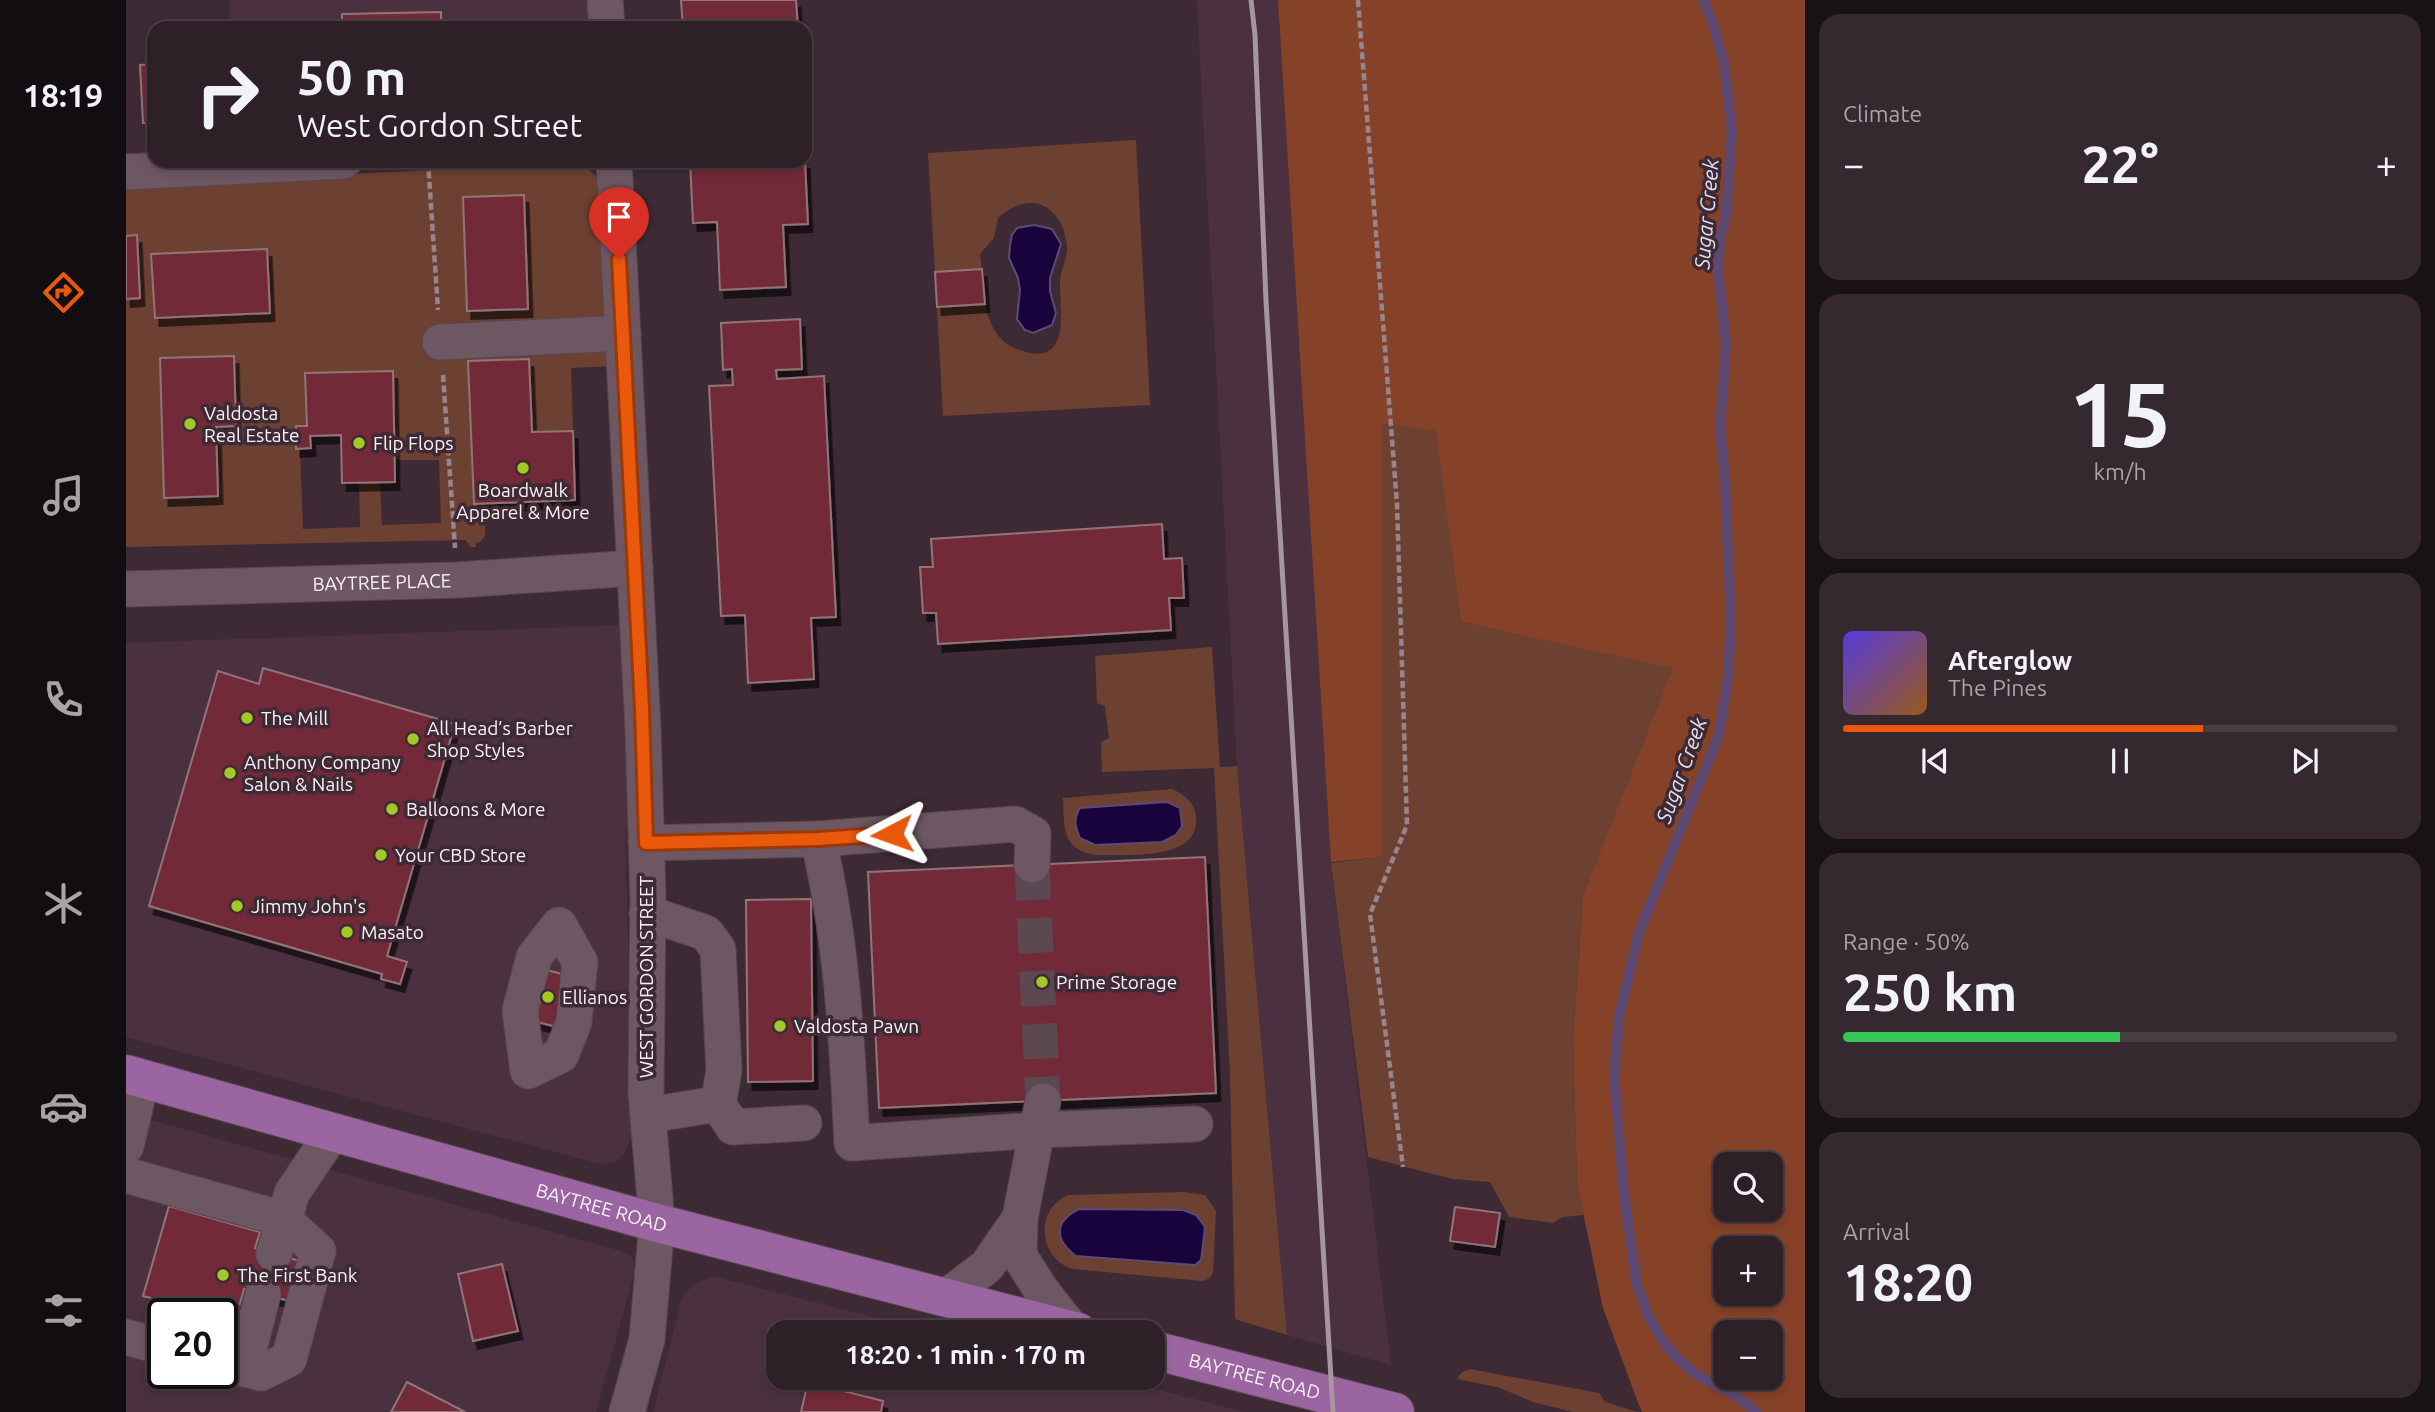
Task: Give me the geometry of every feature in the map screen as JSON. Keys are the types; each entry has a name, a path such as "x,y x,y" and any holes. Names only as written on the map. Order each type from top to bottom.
{"main road":[{"name":"BAYTREE ROAD","path":"134,1076 657,1223 1032,1320"},
{"name":"BAYTREE ROAD","path":"1165,1353 1395,1412"}],"street":[{"path":"605,0 606,21"},
{"path":"126,172 205,168"},
{"name":"WEST GORDON STREET","path":"614,168 646,843 648,1115 657,1223 647,1339 627,1412"},
{"path":"440,342 623,333"},
{"name":"BAYTREE PLACE","path":"126,589 457,580 635,568"},
{"path":"646,843 818,839 1015,824 1033,834 1032,865"},
{"path":"818,839 828,882 845,1005 852,1143 1040,1115 1195,1124"},
{"path":"647,913 706,933 718,949 724,1071 718,1104 733,1126 804,1123"},
{"path":"126,1146 134,1076"},
{"path":"648,1115 718,1104"},
{"path":"1040,1115 1020,1218 1019,1255 1041,1290 1067,1320"},
{"path":"274,1254 292,1193 333,1132"},
{"path":"126,1175 283,1219 318,1251 289,1359 261,1373 238,1367"},
{"path":"945,1298 987,1266 1020,1218"},
{"path":"238,1354 263,1294"},
{"path":"126,1337 147,1343"}],"path":[{"path":"1358,0 1397,504 1407,825 1370,914 1403,1167"}],"shaded area":[{"path":"229,0 596,0 597,21 230,21"},
{"path":"1197,0 1278,0 1331,862 1391,1365 1287,1335 1237,766"},
{"path":"1278,0 1805,0 1805,1412 1642,1412 1603,1308 1577,1183 1573,1038 1583,896 1673,668 1461,622 1436,431 1382,423 1382,857 1331,862"},
{"path":"1136,140 1150,405 943,416 937,307 985,304 992,325 1004,342 1034,354 1046,352 1054,346 1059,336 1060,280 1067,248 1065,233 1053,212 1034,203 1022,204 998,218 994,238 980,254 982,269 935,272 928,153"},
{"path":"471,168 587,168 597,178 602,188 614,366 571,368 573,431 532,432 529,359 469,361 474,504 485,504 485,536 475,543 476,547 470,547 466,540 126,547 126,185","holes":["524,195 527,309 467,311 463,197","392,371 395,460 439,460 441,523 382,525 380,482 359,483 360,527 303,529 300,449 296,448 296,426 307,426 306,373"]},
{"path":"1034,225 1052,229 1061,244 1050,278 1050,291 1056,313 1052,325 1033,333 1025,330 1017,319 1020,290 1009,258 1012,235 1017,228"},
{"path":"1382,422 1437,431 1461,622 1674,667 1583,897 1573,1038 1577,1183 1584,1215 1563,1217 1553,1223 1509,1217 1490,1182 1452,1179 1368,1157 1331,863 1382,857"},
{"path":"625,625 631,793 625,839 634,1120 632,1138 623,1155 614,1162 600,1164 126,1037 126,643"},
{"path":"1212,647 1220,767 1237,766 1287,1335 1235,1319 1230,1074 1214,768 1102,772 1101,742 1109,738 1105,706 1097,703 1095,656"},
{"path":"1172,789 1188,799 1196,816 1194,831 1187,841 1175,848 1143,854 1097,855 1077,848 1067,836 1063,798"},
{"path":"1167,802 1180,808 1182,826 1176,835 1162,842 1095,845 1080,838 1077,830 1076,819 1080,808"},
{"path":"126,1113 621,1251 632,1257 635,1270 596,1412 126,1412"},
{"path":"1184,1192 1205,1195 1216,1211 1213,1272 1210,1278 1203,1281 1073,1269 1061,1263 1047,1245 1046,1221 1050,1211 1069,1195"},
{"path":"1079,1209 1183,1210 1196,1215 1205,1227 1201,1260 1195,1265 1076,1256 1064,1244 1060,1231 1065,1220"},
{"path":"712,1276 885,1320 766,1320 766,1390 1160,1390 1245,1412 653,1412 682,1298 693,1285"},
{"path":"1470,1369 1599,1393 1605,1402 1638,1412 1573,1412 1533,1402 1497,1387 1457,1379 1461,1373"}],"building":[{"path":"681,0 796,0 798,21 682,21"},
{"path":"441,12 441,21 342,21 342,14"},
{"path":"147,64 147,123 143,123 140,65"},
{"path":"690,168 805,168 808,224 783,225 786,287 720,290 717,222 693,223"},
{"path":"524,195 528,309 467,311 463,197"},
{"path":"137,235 140,298 126,299 126,236"},
{"path":"267,249 270,313 155,318 151,254"},
{"path":"982,269 985,304 937,307 935,272"},
{"path":"800,319 802,369 776,370 777,379 824,376 836,617 811,618 814,679 748,683 745,615 721,616 709,386 733,385 732,369 723,370 721,323"},
{"path":"234,356 236,426 216,427 218,496 164,498 160,358"},
{"path":"529,359 532,432 573,431 575,500 474,504 468,361"},
{"path":"393,371 395,482 342,483 341,435 310,436 311,448 296,449 296,426 307,426 305,373"},
{"path":"1162,524 1164,559 1182,558 1184,598 1169,598 1171,630 938,644 936,613 923,613 920,567 933,567 931,539"},
{"path":"263,668 455,724 387,956 407,962 400,984 381,979 382,974 149,906 218,671 259,684"},
{"name":"Prime Storage","path":"1205,857 1216,1093 879,1108 868,872"},
{"name":"Valdosta Pawn","path":"811,899 813,1081 748,1082 746,900"},
{"name":"Ellianos","path":"538,968 571,976 557,1027 525,1019"},
{"name":"The First Bank","path":"169,1206 260,1232 255,1248 300,1261 289,1301 244,1289 238,1310 238,1298 143,1296"},
{"path":"1455,1207 1500,1213 1495,1247 1450,1241"},
{"path":"502,1264 518,1331 473,1341 458,1274"},
{"path":"407,1382 465,1412 391,1412"},
{"path":"806,1390 840,1390 883,1401 881,1412 801,1412"}],"waterway":[{"name":"Sugar Creek","path":"1703,0 1712,20 1724,64 1732,131 1726,215 1720,240 1718,268 1726,346 1720,429 1725,479 1731,620 1728,677 1719,735 1639,932 1619,1017 1614,1075 1624,1194 1637,1285 1648,1315 1675,1356 1694,1373 1736,1396 1756,1412"}],"tunnel":[{"path":"1032,865 1043,1101"}],"railway":[{"path":"1251,0 1255,35 1266,301 1333,1412"}],"place":[{"name":"Valdosta Real Estate","path":"190,424"},
{"name":"Flip Flops","path":"359,443"},
{"name":"Boardwalk Apparel & More","path":"523,468"},
{"name":"The Mill","path":"247,718"},
{"name":"All Head’s Barber Shop Styles","path":"413,739"},
{"name":"Anthony Company Salon & Nails","path":"230,773"},
{"name":"Balloons & More","path":"392,809"},
{"name":"Your CBD Store","path":"381,855"},
{"name":"Jimmy John's","path":"237,906"},
{"name":"Masato","path":"347,932"},
{"name":"Prime Storage","path":"1042,982"},
{"name":"Ellianos","path":"548,997"},
{"name":"Valdosta Pawn","path":"780,1026"},
{"name":"The First Bank","path":"223,1275"}],"route":[{"path":"619,259 642,709 646,843 818,839 892,834"}]}
